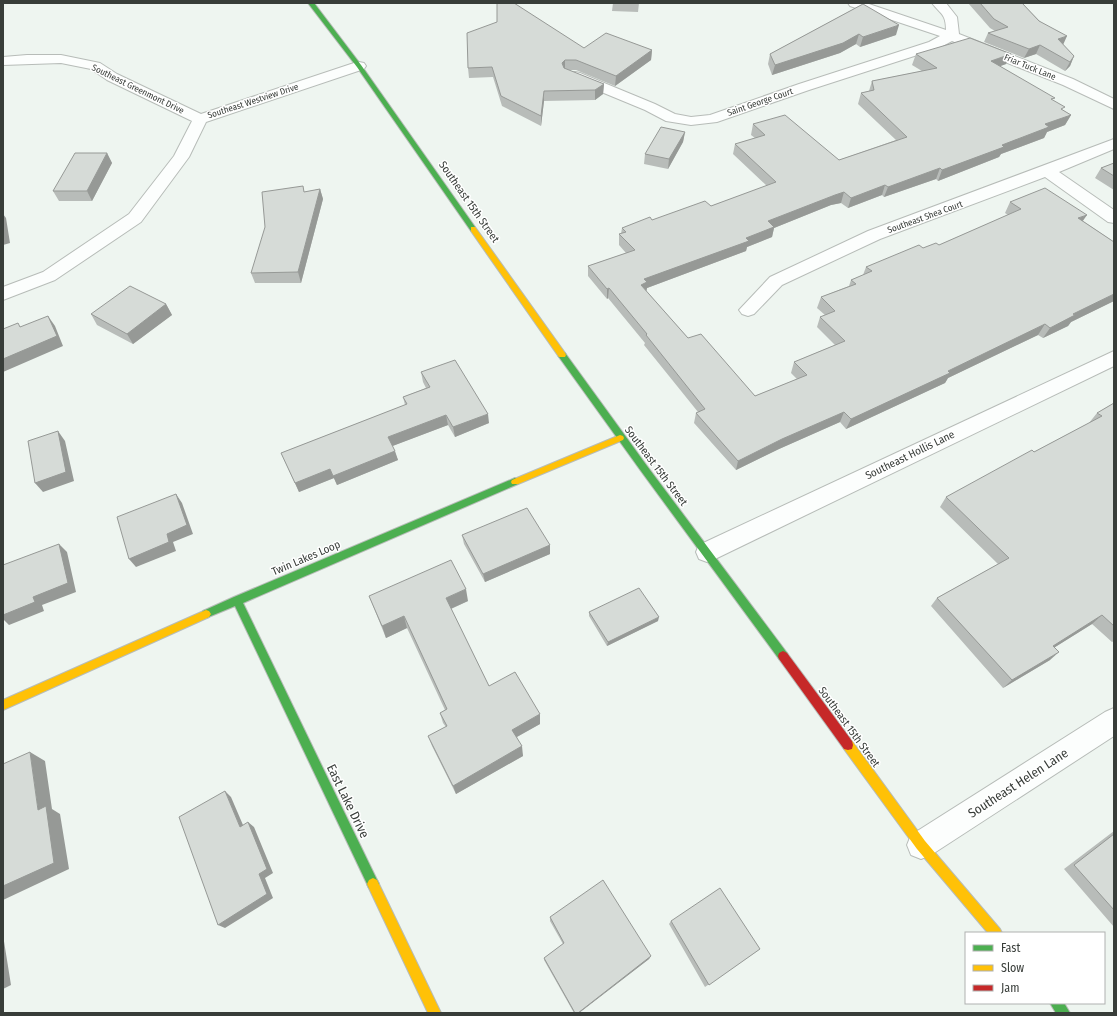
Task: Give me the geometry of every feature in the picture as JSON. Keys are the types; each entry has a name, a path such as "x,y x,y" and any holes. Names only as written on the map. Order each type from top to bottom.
{"main road":[{"name":"Southeast 15th Street","path":"311,3 359,66 620,438 707,552 921,845 995,932"},
{"name":"Twin Lakes Loop","path":"3,705 237,600 620,438"},
{"name":"East Lake Drive","path":"237,600 435,1013"},
{"path":"1057,1004 1064,1013"}],"street":[{"name":"Friar Tuck Lane","path":"854,3 952,36 1068,82 1114,105"},
{"path":"938,3 944,7 954,24 952,36"},
{"name":"Saint George Court","path":"570,74 650,107 671,118 691,121 712,119 804,87 934,45 952,36"},
{"name":"Southeast Greenmont Drive","path":"3,61 27,58 61,59 95,66 112,78 200,119"},
{"name":"Southeast Westview Drive","path":"3,294 49,276 135,218 181,157 200,119 359,66"},
{"name":"Southeast Shea Court","path":"748,310 776,281 874,235 1047,171 1114,144"},
{"path":"1047,171 1114,218"},
{"name":"Southeast Hollis Lane","path":"707,552 1114,358"},
{"name":"Southeast Helen Lane","path":"921,845 1114,721"}],"building":[{"path":"497,3 514,3 584,48 606,33 652,50 616,76 576,60 565,60 562,63 564,68 604,84 595,90 544,91 541,116 501,96 492,67 468,68 467,33 497,22"},
{"path":"980,3 1022,3 1039,21 1067,36 1058,39 1074,56 1070,62 1040,45 1029,49 988,33 1008,27 994,19"},
{"path":"863,4 899,25 863,37 859,34 843,43 775,65 770,54"},
{"path":"970,38 1011,54 991,61 1055,98 1051,99 1065,107 1061,109 1071,115 1045,124 1049,127 1002,145 1004,147 942,170 940,168 888,187 885,185 851,198 844,192 768,221 774,227 746,238 749,241 644,279 647,282 641,285 688,338 701,334 755,396 807,375 794,362 845,341 820,317 835,311 821,297 856,284 851,280 872,271 866,267 919,245 923,248 936,243 939,245 1021,209 1010,202 1045,188 1087,215 1078,218 1114,242 1114,294 1073,314 1075,315 1050,328 1045,324 948,371 950,373 851,419 844,412 782,439 738,461 696,413 705,409 646,335 647,334 609,288 607,289 588,266 635,250 619,234 626,232 622,228 650,217 652,220 705,201 711,206 776,182 735,144 765,135 753,124 785,115 839,160 907,137 861,93 874,90 872,81 937,68 916,54"},
{"path":"661,127 685,132 669,159 645,154"},
{"path":"75,153 107,153 87,191 53,191"},
{"path":"1114,163 1114,176 1101,168"},
{"path":"303,186 304,192 320,189 298,272 251,273 265,227 262,192"},
{"path":"130,286 166,304 127,334 91,314"},
{"path":"48,316 57,336 3,359 3,329 18,323 20,327"},
{"path":"455,360 488,414 453,427 446,415 388,437 395,451 333,476 330,469 295,483 281,453 407,404 403,397 430,387 421,372"},
{"path":"1114,403 1114,626 1102,615 1053,646 1059,652 1012,680 937,598 1009,558 946,497 1032,450 1034,452 1102,416 1097,413"},
{"path":"58,431 66,472 35,483 28,441"},
{"path":"176,494 187,525 167,534 169,542 129,559 117,517"},
{"path":"527,508 550,545 483,574 462,535"},
{"path":"59,544 68,583 33,597 35,602 3,615 3,565"},
{"path":"451,560 466,589 446,598 489,686 515,672 540,714 512,730 522,746 453,786 428,736 447,726 440,713 447,709 404,616 382,626 369,596"},
{"path":"639,588 659,617 608,642 589,612"},
{"path":"30,752 38,810 46,806 54,863 3,886 3,764"},
{"path":"225,791 240,827 248,822 267,869 259,874 267,894 218,925 179,817"},
{"path":"1114,834 1114,910 1074,865"},
{"path":"603,880 651,956 578,1013 575,1013 544,958 564,943 550,917"},
{"path":"720,888 760,949 709,985 671,921"}],"traffic: fast":[{"path":"311,3 359,66 473,229"},
{"path":"562,355 783,656"},
{"path":"206,614 515,482"},
{"path":"237,600 373,884"},
{"path":"1057,1004 1064,1013"}],"traffic: slow":[{"path":"473,229 562,355"},
{"path":"515,482 620,438"},
{"path":"3,705 206,614"},
{"path":"848,745 921,845 995,932"},
{"path":"373,884 435,1013"}],"traffic: jam":[{"path":"783,656 848,745"}]}
